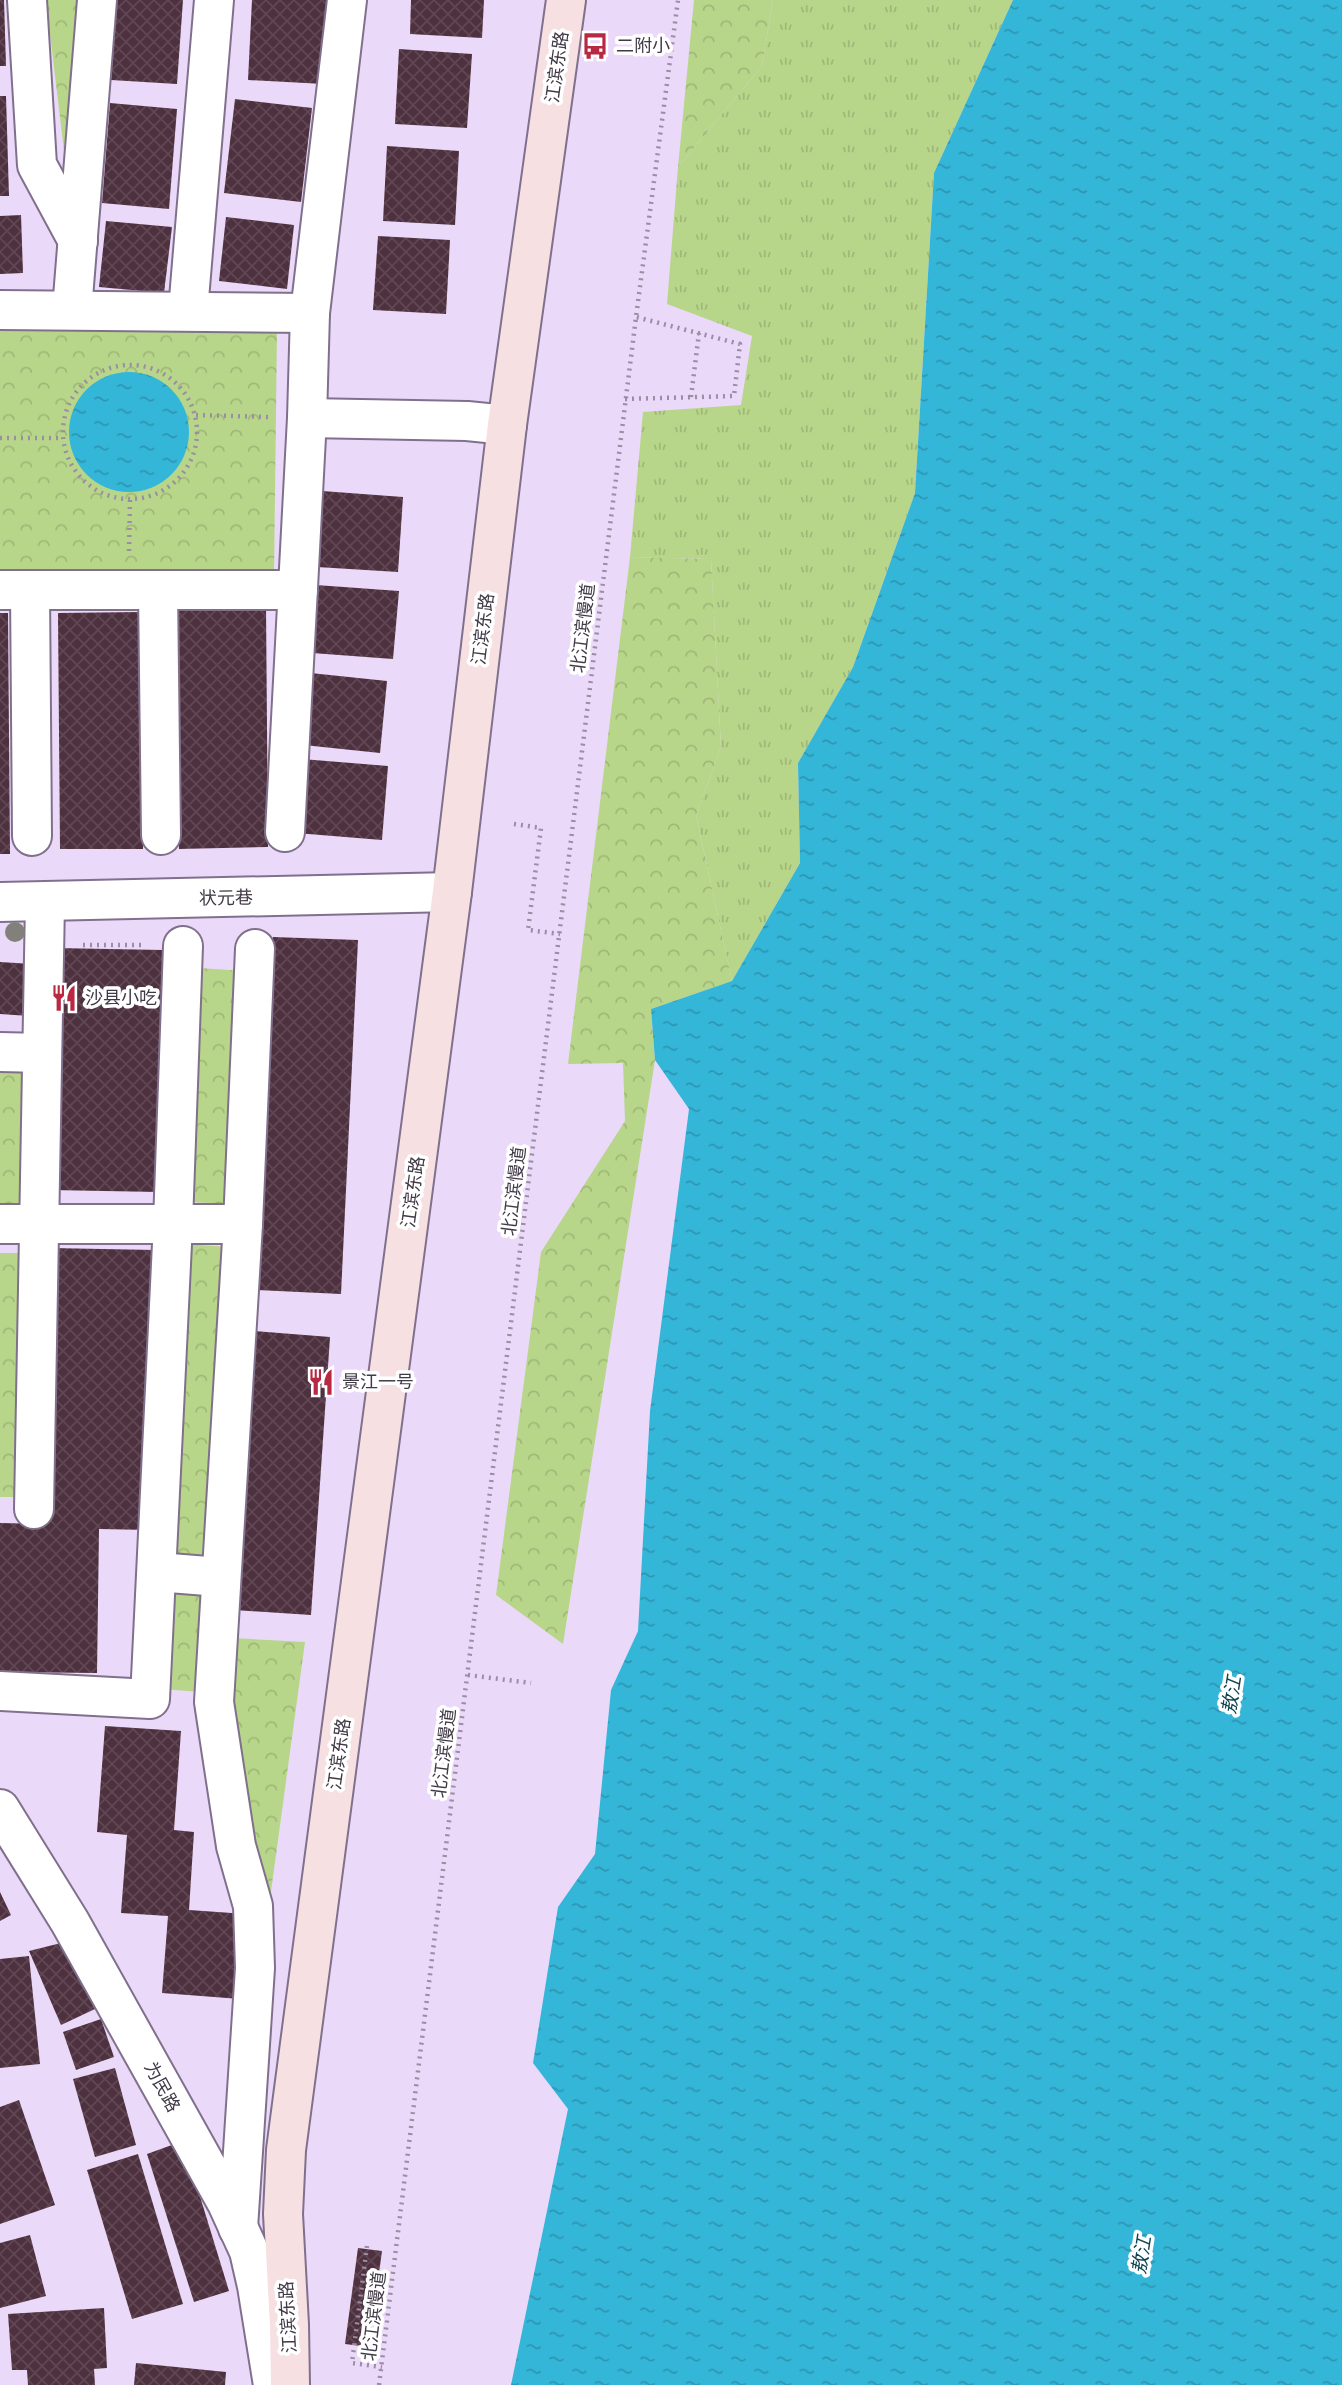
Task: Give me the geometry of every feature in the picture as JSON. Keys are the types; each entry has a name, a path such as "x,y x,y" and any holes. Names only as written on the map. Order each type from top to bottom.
{"main road":[{"name":"江滨东路","path":"290,2385 283,2214 286,2150 452,892 507,425 566,0"}],"street":[{"path":"27,0 37,165 78,241"},
{"path":"72,310 97,0"},
{"path":"188,311 214,0"},
{"path":"285,832 310,313 347,0"},
{"path":"0,310 310,313"},
{"path":"307,418 467,421 507,425"},
{"path":"32,836 15,590 298,590"},
{"path":"143,590 161,835"},
{"name":"状元巷","path":"0,902 452,892"},
{"path":"34,1509 45,902"},
{"path":"0,1691 150,1699 173,1223 183,946"},
{"path":"238,2228 255,1968 253,1906 236,1846 214,1702 243,1224 255,949"},
{"path":"0,1052 42,1053"},
{"path":"0,1224 243,1224"},
{"path":"157,1572 220,1577"},
{"name":"为民路","path":"0,1809 70,1922 227,2203 248,2251 257,2286 273,2385"}],"path":[{"name":"北江滨慢道","path":"379,2385 625,399 678,0"},
{"path":"625,399 734,396 740,344 636,317"},
{"path":"691,397 699,333"},
{"path":"130,364 152,368 171,378 187,394 196,415 198,437 192,459 180,478 163,492 142,499 119,499 98,492 80,479 68,460 62,438 64,416 73,396 88,379 108,368 130,364"},
{"path":"196,415 307,418"},
{"path":"0,438 62,438"},
{"path":"130,500 143,590"},
{"path":"514,824 541,828 528,930 560,934"},
{"path":"44,944 183,946"},
{"path":"468,1675 531,1683"},
{"path":"367,2246 352,2363 382,2367"}],"green space":[{"path":"46,0 78,0 64,151"},
{"path":"694,0 773,0 762,66 678,167"},
{"path":"773,0 1013,0 934,173 915,493 853,667 798,763 800,863 732,981 696,815 721,747 711,559 630,557 643,412 741,405 752,336 667,304 678,167 762,66"},
{"path":"0,326 277,328 274,576 0,574"},
{"path":"630,557 711,559 721,747 696,815 732,981 651,1009 655,1060 563,1644 496,1595 541,1252 625,1121 623,1063 568,1064"},
{"path":"199,968 246,971 232,1204 186,1202"},
{"path":"0,1065 30,1066 25,1212 0,1211"},
{"path":"185,1244 229,1247 210,1558 166,1555"},
{"path":"0,1253 29,1253 27,1497 0,1497"},
{"path":"169,1588 210,1591 201,1692 162,1689"},
{"path":"234,1638 305,1642 269,1906 246,1819 230,1703"}],"water":[{"name":"敖江","path":"1013,0 1342,0 1342,2385 511,2385 568,2109 533,2063 558,1907 595,1854 611,1690 638,1631 650,1411 689,1109 655,1060 651,1009 732,981 800,863 798,763 853,667 915,493 934,173"},
{"path":"129,372 152,376 172,389 185,409 189,432 185,455 172,475 152,488 129,492 106,488 86,475 73,455 69,432 73,409 86,389 106,376"}],"building":[{"path":"0,0 4,0 6,66 0,66"},
{"path":"117,0 183,0 177,84 111,80"},
{"path":"252,0 328,0 324,84 248,80"},
{"path":"411,0 484,0 482,38 410,34"},
{"path":"399,49 472,54 467,128 395,124"},
{"path":"0,96 6,96 9,196 0,196"},
{"path":"235,99 312,108 301,202 224,193"},
{"path":"110,103 177,109 169,209 102,203"},
{"path":"387,146 459,151 455,225 383,221"},
{"path":"21,215 23,273 0,274 0,216"},
{"path":"226,217 294,225 287,289 219,281"},
{"path":"106,221 172,227 164,293 99,287"},
{"path":"378,236 450,240 446,314 373,310"},
{"path":"322,491 403,497 398,572 317,567"},
{"path":"316,585 399,591 393,659 312,653"},
{"path":"266,607 268,847 179,849 176,609"},
{"path":"141,612 143,849 60,849 58,613"},
{"path":"0,613 8,613 10,854 0,854"},
{"path":"301,672 387,681 380,753 294,744"},
{"path":"302,759 388,766 382,840 296,833"},
{"path":"273,937 358,940 341,1294 257,1290"},
{"path":"55,948 163,950 158,1192 50,1190"},
{"path":"0,962 32,964 29,1016 0,1014"},
{"path":"50,1248 155,1250 150,1530 99,1529 97,1673 0,1672 0,1523 46,1524"},
{"path":"254,1331 330,1337 311,1615 235,1610"},
{"path":"105,1726 181,1731 174,1830 194,1832 189,1910 246,1914 240,1999 162,1993 168,1916 121,1913 127,1835 97,1832"},
{"path":"0,1892 11,1915 0,1921"},
{"path":"65,1942 95,2009 61,2025 29,1951"},
{"path":"29,1956 40,2064 0,2068 0,1959"},
{"path":"101,2019 114,2057 76,2070 63,2032"},
{"path":"115,2068 136,2145 95,2157 73,2079"},
{"path":"19,2100 55,2205 0,2224 0,2107"},
{"path":"183,2141 229,2291 194,2302 147,2154"},
{"path":"138,2154 183,2304 132,2319 87,2170"},
{"path":"30,2235 46,2296 0,2308 0,2243"},
{"path":"358,2248 382,2251 369,2347 345,2344"},
{"path":"104,2308 107,2368 94,2369 95,2385 28,2385 27,2370 12,2370 8,2314"},
{"path":"136,2363 226,2372 225,2385 134,2385"}],"place":[{"name":"二附小","path":"595,46"},
{"name":"沙县小吃","path":"64,998"},
{"name":"景江一号","path":"321,1382"}]}
